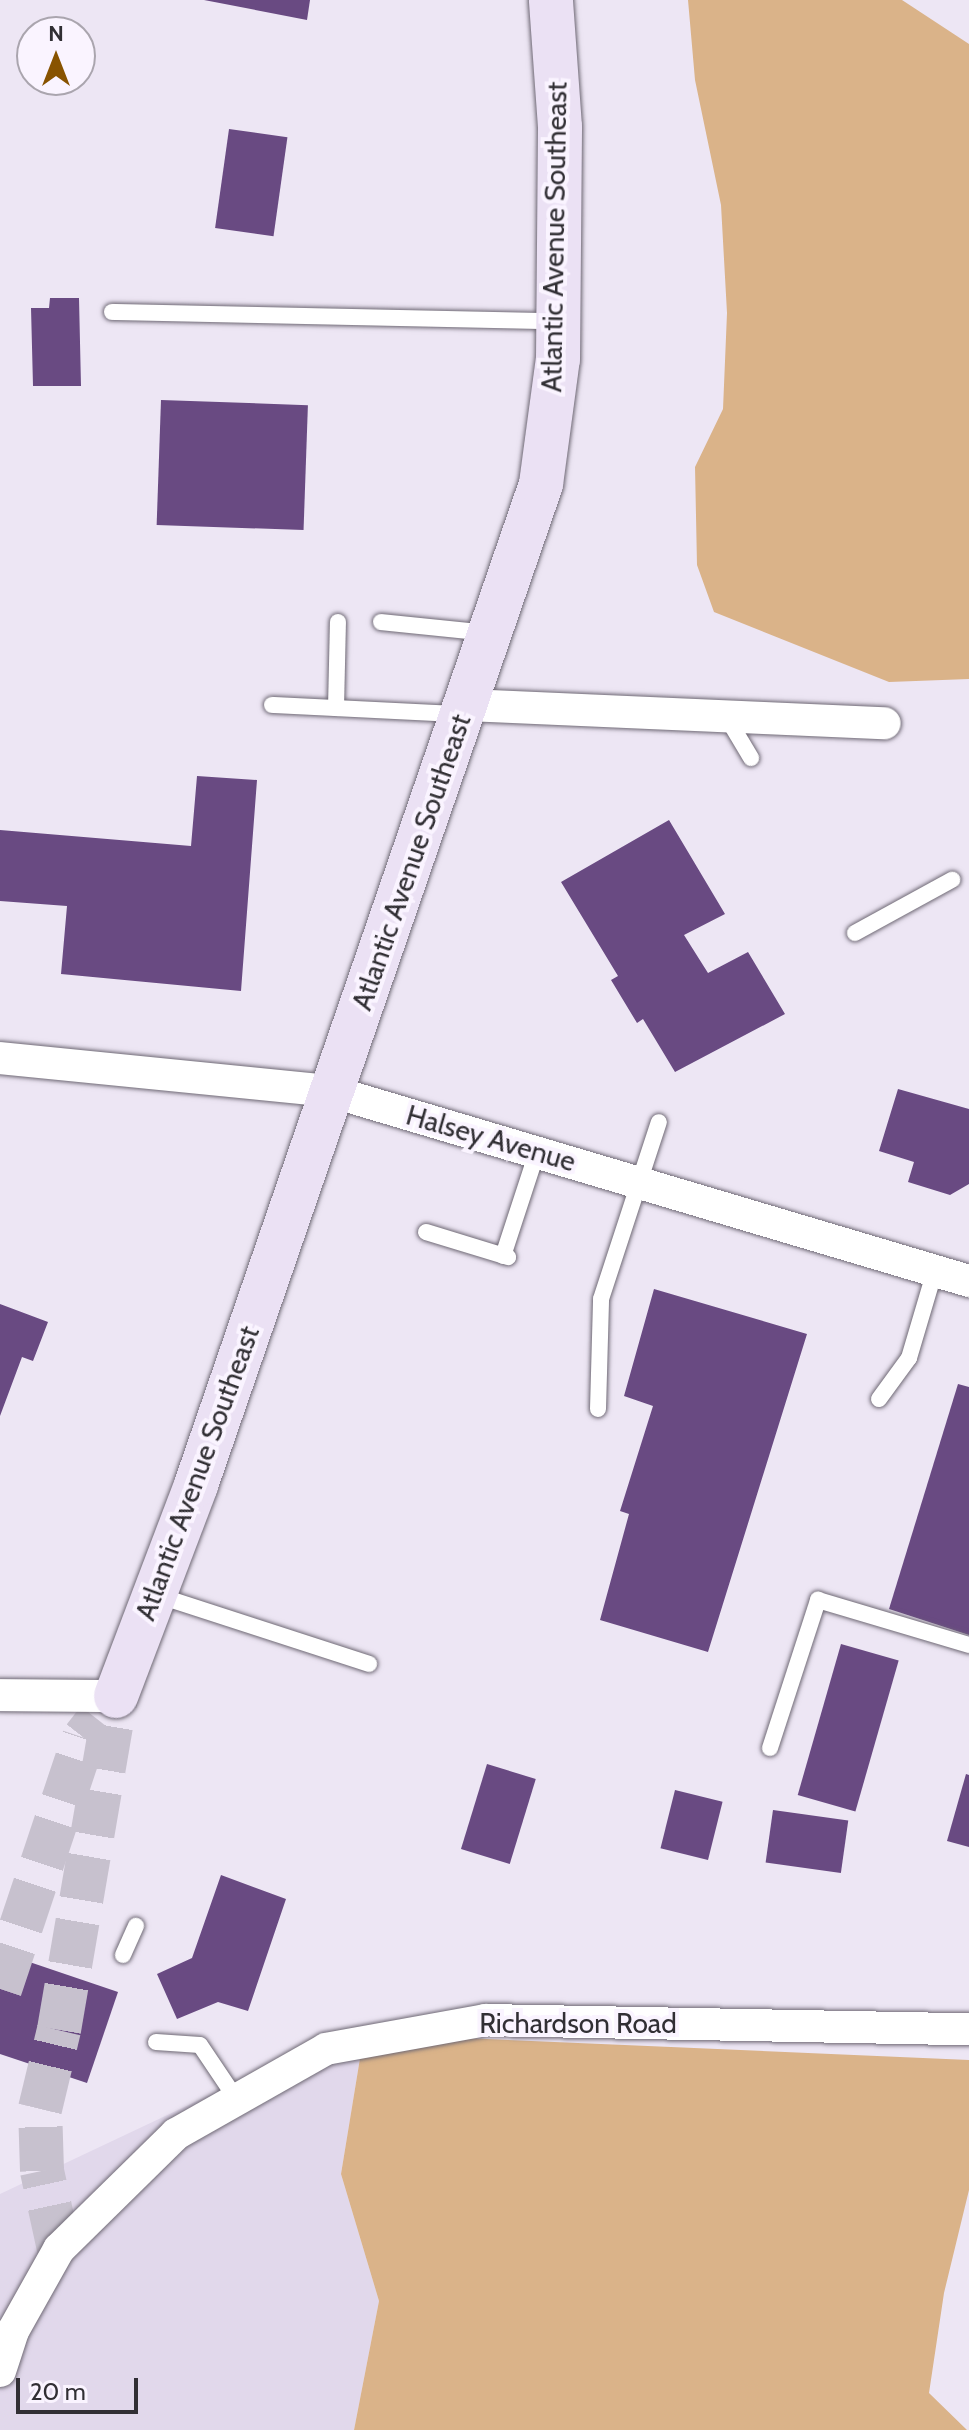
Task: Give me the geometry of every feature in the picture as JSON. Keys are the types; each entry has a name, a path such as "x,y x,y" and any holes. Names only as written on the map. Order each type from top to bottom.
{"street":[{"name":"Atlantic Avenue Southeast","path":"116,1696 493,634 541,484 558,321 560,127 551,0"},
{"path":"465,709 726,716 870,729"},
{"name":"Halsey Avenue","path":"0,1058 330,1091 969,1281"},
{"path":"0,1695 116,1696"},
{"name":"Richardson Road","path":"0,2371 13,2331 59,2249 176,2134 235,2097 326,2049 485,2020 969,2029"}],"lane":[{"path":"112,312 558,321"},
{"path":"336,708 338,622"},
{"path":"381,622 493,634"},
{"path":"272,705 465,709"},
{"path":"726,716 751,758"},
{"path":"855,933 952,880"},
{"path":"598,1409 601,1299 659,1122"},
{"path":"426,1232 505,1257 537,1152"},
{"path":"879,1399 909,1358 935,1270"},
{"path":"154,1594 369,1664"},
{"path":"770,1748 818,1600 969,1645"},
{"path":"123,1955 136,1926"},
{"path":"156,2042 200,2045 235,2097"}],"shaded area":[{"path":"688,0 902,0 969,44 969,679 889,682 714,612 697,565 695,467 723,409 727,313 721,205 695,80"},
{"path":"393,2035 969,2060 969,2190 944,2293 929,2393 967,2430 354,2430 379,2301 341,2174 363,2040"},
{"path":"363,2040 341,2174 379,2301 354,2430 0,2430 0,2194 216,2092 293,2060"}],"building":[{"path":"204,0 310,0 307,20"},
{"path":"229,129 287,137 274,236 215,228"},
{"path":"50,298 79,298 81,386 33,386 31,308 49,308"},
{"path":"161,400 308,405 304,530 157,525"},
{"path":"197,776 257,780 241,991 61,974 67,906 0,901 0,830 191,846"},
{"path":"669,820 725,914 684,935 708,973 748,952 785,1014 675,1072 643,1019 637,1023 611,980 618,976 561,882"},
{"path":"898,1089 969,1109 969,1184 950,1195 908,1182 914,1162 879,1151"},
{"path":"654,1289 807,1334 708,1652 600,1620 629,1514 620,1511 653,1406 624,1396"},
{"path":"0,1304 48,1322 33,1361 22,1357 0,1416"},
{"path":"958,1384 969,1387 969,1635 889,1609"},
{"path":"841,1644 899,1661 855,1811 798,1795"},
{"path":"487,1764 536,1779 510,1864 461,1849"},
{"path":"966,1774 969,1775 969,1847 947,1841"},
{"path":"675,1790 723,1802 708,1860 660,1848"},
{"path":"773,1810 848,1821 841,1873 766,1862"},
{"path":"221,1875 286,1899 248,2011 218,2002 177,2019 157,1974 192,1958"},
{"path":"0,1952 118,1992 87,2083 0,2054"}],"tunnel":[{"path":"59,2249 42,2171 40,2109 59,2030 116,1696"},
{"path":"0,1989 84,1738 98,1720"}]}
